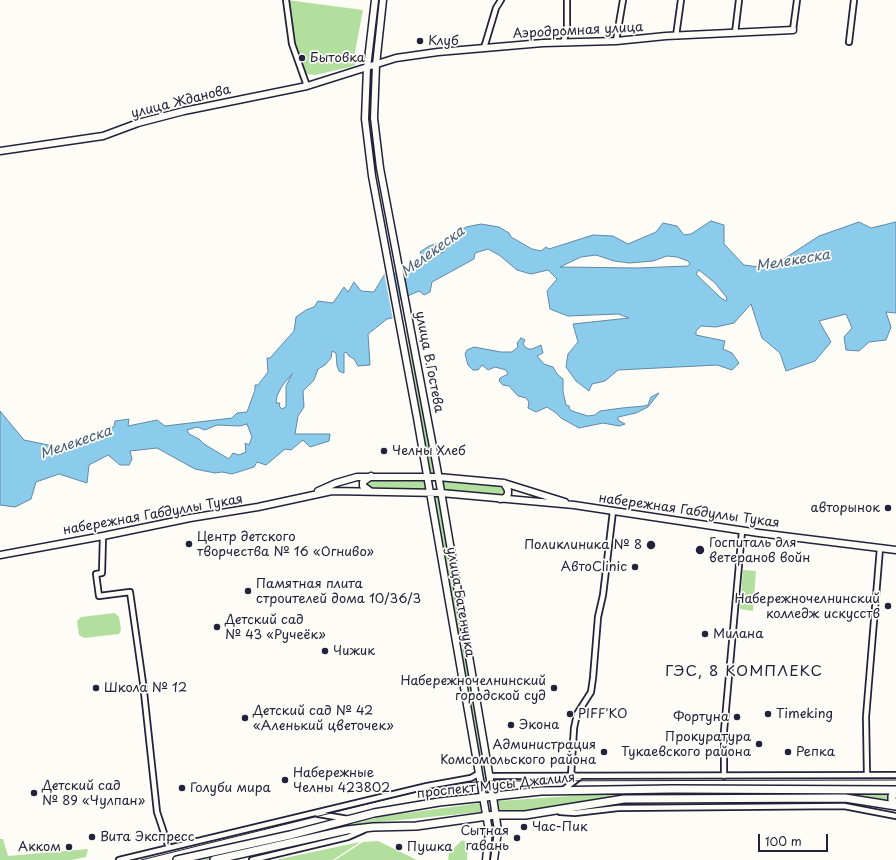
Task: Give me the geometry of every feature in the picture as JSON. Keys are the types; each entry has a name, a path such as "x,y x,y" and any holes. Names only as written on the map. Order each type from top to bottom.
{"main road":[{"name":"улица В.Гостева","path":"375,0 367,68 365,119 372,176 417,418"},
{"name":"улица В.Гостева","path":"383,0 376,65 374,118 380,168 399,260 437,468"},
{"name":"Аэродромная улица","path":"367,68 403,57 484,48 793,30"},
{"name":"улица Жданова","path":"0,151 103,136 138,123 184,111 308,86 367,68"},
{"name":"улица Батенчука","path":"417,418 458,649 478,774 487,816 489,831 486,860"},
{"name":"улица Батенчука","path":"437,468 496,815 498,831 494,860"},
{"name":"набережная Габдуллы Тукая","path":"309,496 350,478 372,476 438,477 504,483 574,505"},
{"path":"370,491 365,488 363,482 372,476"},
{"path":"499,500 505,498 508,494 508,490 504,483"},
{"name":"набережная Габдуллы Тукая","path":"0,554 103,536 332,491 441,493 499,500 574,505 742,530 896,550"},
{"path":"458,649 462,644 468,649"},
{"name":"проспект Мусы Джалиля","path":"177,860 374,813 425,805 541,791 672,789 896,791"},
{"path":"896,791 892,796 892,800 896,805"},
{"path":"214,860 347,830 373,827 416,826 496,815 525,815 624,799 845,798 896,805"}],"street":[{"path":"286,0 292,44 308,86"},
{"path":"484,48 496,8 501,0"},
{"path":"563,43 567,30 567,0"},
{"path":"616,41 623,0"},
{"path":"676,36 681,0"},
{"path":"735,33 739,0"},
{"path":"793,30 796,0"},
{"path":"849,42 854,0"},
{"path":"571,776 574,728 577,714 591,692 594,678 598,617 603,595 613,511"},
{"path":"724,776 724,731 742,530"},
{"path":"103,536 102,572 96,574 99,596 130,592 143,683 157,812 169,848"},
{"path":"867,775 866,717 880,548"},
{"path":"119,860 427,786 471,778 478,774"},
{"path":"489,776 896,775"},
{"path":"563,791 581,776"},
{"path":"552,811 575,812 618,808 844,806 896,816"},
{"path":"314,813 349,820"},
{"path":"252,860 348,837 373,827"}],"green space":[{"path":"287,0 363,10 355,52 356,63 354,66 315,75 307,74 300,66"},
{"path":"406,331 408,331 435,474 431,474"},
{"path":"371,480 427,480 428,490 371,489 367,486"},
{"path":"442,481 502,485 504,493 499,496 444,491"},
{"path":"435,496 439,496 464,642 460,642"},
{"path":"743,570 756,571 753,611 740,609"},
{"path":"115,613 119,617 121,630 119,634 84,638 79,635 77,621 81,617"},
{"path":"461,649 465,649 485,780 483,780"},
{"path":"613,793 879,793 888,795 889,800 843,794 621,796 551,808 500,812 498,801"},
{"path":"480,803 481,812 359,824 209,860 203,860 385,816"},
{"path":"0,839 3,839 8,856 88,849 86,857 72,860 0,860"},
{"path":"462,840 468,843 467,860 448,860 449,853"},
{"path":"378,841 417,860 335,860 363,842"},
{"path":"360,842 333,860 275,860"}],"water":[{"name":"Мелекеска","path":"711,221 724,225 724,244 744,265 766,268 779,262 819,236 859,222 871,228 896,222 896,313 886,312 891,327 886,340 869,342 859,351 846,350 844,337 852,328 846,314 819,321 831,342 815,361 786,371 780,353 762,338 751,304 734,323 716,327 701,326 696,331 696,335 725,341 723,349 732,353 739,363 732,370 717,365 618,370 605,381 592,384 589,391 576,381 566,367 568,354 578,342 573,324 629,318 618,314 568,316 550,309 547,291 557,279 548,270 531,274 517,270 499,255 488,249 475,253 474,259 432,282 430,292 424,295 419,291 396,301 401,316 387,319 368,334 370,365 358,366 354,359 346,352 344,353 344,373 339,371 336,353 332,351 331,358 325,365 318,369 314,380 303,391 304,407 298,416 295,434 330,434 329,441 310,447 303,440 291,450 285,449 266,465 257,462 254,467 232,474 222,472 215,473 195,469 157,448 130,451 132,459 129,465 120,465 108,455 89,465 87,483 59,474 36,482 31,499 15,507 0,505 0,411 24,440 58,447 101,433 108,428 114,427 115,421 129,419 128,426 157,420 165,426 232,418 237,413 247,412 255,390 255,385 258,385 268,372 267,358 270,358 294,331 296,317 306,310 314,307 318,301 333,303 344,287 348,292 354,282 361,291 374,292 389,267 397,276 409,271 416,267 422,256 420,252 429,246 442,242 442,245 434,248 432,251 436,254 444,252 448,246 448,240 466,227 481,224 499,227 509,233 511,237 532,249 541,251 546,247 549,249 593,235 613,236 628,244 656,232 663,223 677,226 684,235 691,234","holes":["596,255 614,261 629,263 653,261 667,256 677,257 688,261 690,264 688,266 637,268 560,267 581,257","699,270 715,283 727,298 726,301 696,274","292,374 286,386 286,407 282,409 279,406 280,403 276,403 277,396 282,386","247,424 252,437 249,445 245,443 246,452 239,455 233,453 229,459 189,434 187,430 197,427 205,430 217,425 240,426"]},
{"path":"521,338 525,340 523,344 525,347 529,349 541,345 543,353 537,356 544,364 553,367 557,374 563,379 563,392 566,405 569,406 570,410 575,412 588,416 595,415 600,411 644,406 648,405 651,397 659,393 648,407 636,413 618,417 618,420 625,424 619,426 603,423 579,428 561,418 547,407 536,412 528,408 529,402 526,398 518,396 509,386 503,385 499,381 500,378 508,374 506,370 495,367 488,370 482,365 478,370 473,370 468,365 465,354 467,350 474,347 501,352 512,352 518,347 517,343"}],"pier":[{"path":"388,266 391,266 394,269 400,302 398,303 403,316 393,320 384,272"}],"tram line":[{"path":"141,860 424,790 463,783 490,781 896,780"}],"place":[{"name":"Клуб","path":"420,41"},
{"name":"Бытовка","path":"302,58"},
{"name":"Челны Хлеб","path":"384,451"},
{"name":"авторынок","path":"888,508"},
{"name":"Центр детского творчества № 16 «Огниво»","path":"189,544"},
{"name":"Поликлиника № 8","path":"651,545"},
{"name":"Госпиталь для ветеранов войн","path":"700,550"},
{"name":"АвтоClinic","path":"635,567"},
{"name":"Памятная плита строителей дома 10/36/3","path":"248,591"},
{"name":"Набережночелнинский колледж искусств","path":"888,606"},
{"name":"Детский сад № 43 «Ручеёк»","path":"217,627"},
{"name":"Милана","path":"705,634"},
{"name":"Чижик","path":"325,651"},
{"name":"Школа № 12","path":"96,688"},
{"name":"Набережночелнинский городской суд","path":"554,688"},
{"name":"PIFF'KO","path":"570,714"},
{"name":"Timeking","path":"768,714"},
{"name":"Фортуна","path":"737,717"},
{"name":"Детский сад № 42 «Аленький цветочек»","path":"245,718"},
{"name":"Экона","path":"511,725"},
{"name":"Прокуратура Тукаевского района","path":"759,744"},
{"name":"Администрация Комсомольского района","path":"604,752"},
{"name":"Репка","path":"788,752"},
{"name":"Набережные Челны 423802","path":"285,780"},
{"name":"Голуби мира","path":"182,788"},
{"name":"Детский сад № 89 «Чулпан»","path":"34,793"},
{"name":"Час-Пик","path":"524,827"},
{"name":"Вита Экспресс","path":"92,837"},
{"name":"Сытная гавань","path":"517,838"},
{"name":"Акком","path":"69,847"},
{"name":"Пушка","path":"399,847"}],"district":[{"name":"ГЭС, 8 КОМПЛЕКС","path":"744,672"}]}
